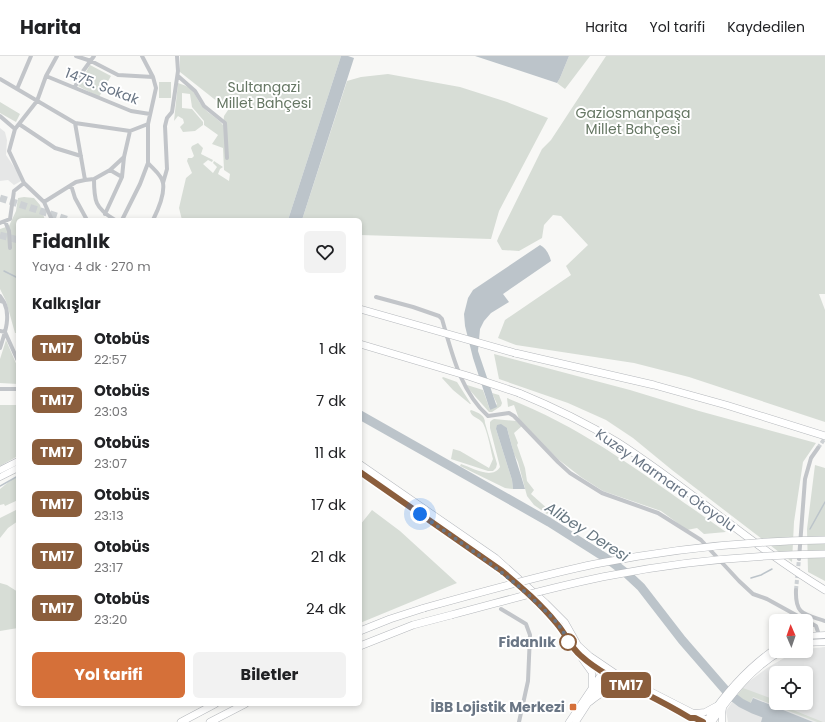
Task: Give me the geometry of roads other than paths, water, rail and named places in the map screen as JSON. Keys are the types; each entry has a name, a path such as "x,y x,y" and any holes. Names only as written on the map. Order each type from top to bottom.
{"highway":[{"path":"362,310 515,352 654,385 726,405 825,436"},
{"name":"Kuzey Marmara Otoyolu","path":"362,345 440,367 519,393 576,419 618,443 778,560 825,590"},
{"path":"362,630 424,608 595,564 728,544 825,540"},
{"path":"362,645 413,625 563,586 647,569 728,558 825,554"},
{"path":"181,722 211,706"},
{"path":"210,722 241,706"}],"main road":[{"path":"0,470 16,462"},
{"path":"362,465 510,570 546,602 565,622 583,651 607,671 631,687 691,715 698,722"},
{"path":"0,477 16,469"},
{"path":"362,473 502,571 519,586 551,616 561,629 592,673 592,688"},
{"path":"813,643 825,642"},
{"path":"579,655 695,718 708,722 759,660 769,653"},
{"path":"738,684 772,658"},
{"path":"570,722 592,688 607,671"},
{"path":"576,722 607,671"},
{"path":"587,705 607,690 631,687"},
{"path":"691,715 705,712 723,704"},
{"path":"722,722 723,704"}],"street":[{"path":"17,89 31,56"},
{"path":"51,218 44,202 24,183 9,151 14,129 37,101 46,76 56,56"},
{"path":"76,56 91,61 118,75 153,78"},
{"path":"75,87 94,56"},
{"path":"123,218 148,164 148,124 156,88 153,78 142,56"},
{"path":"154,218 161,202 163,183 167,169 165,126 167,118 172,112 178,73 177,56"},
{"path":"178,73 195,91 204,106 224,123 227,158"},
{"name":"1475. Sokak","path":"46,76 131,111 150,114"},
{"path":"0,79 75,123 130,131 148,124"},
{"path":"0,116 14,129"},
{"path":"75,123 85,180"},
{"path":"19,124 55,148 81,156"},
{"path":"104,214 122,178 124,157 130,131"},
{"path":"44,202 76,182 94,179 110,170 124,157"},
{"path":"148,164 158,173 163,183"},
{"path":"110,170 122,178"},
{"path":"94,179 94,196 96,203 104,214 111,218"},
{"path":"0,223 10,219 14,191 24,183"},
{"path":"71,185 86,218"},
{"path":"5,221 9,231 10,248"},
{"path":"0,296 6,307 7,321 2,332 0,348"},
{"path":"376,297 413,307 439,316 442,319 463,385 479,407 488,416 509,413 514,416 570,473 602,493 658,513 701,540 753,594 767,599 816,626 822,635"},
{"path":"2,332 16,357"},
{"path":"0,389 16,389"},
{"path":"799,559 805,479 811,458 818,448"},
{"path":"796,590 797,607 810,616 825,621"},
{"path":"792,613 797,607"},
{"path":"501,609 526,624 530,635 528,681 519,722"}],"waterway":[{"path":"4,271 16,277"},
{"name":"Alibey Deresi","path":"362,416 549,522 609,560 641,587 682,640 728,693 741,703 753,709 787,722"},
{"path":"0,486 16,477"},
{"path":"810,529 825,502"},
{"path":"751,578 772,569"}],"tunnel":[{"path":"0,198 63,218"},
{"path":"0,235 16,239"},
{"path":"818,448 825,438"},
{"path":"796,590 799,559"}],"place":[{"name":"Fidanlık","path":"568,642"},
{"name":"İBB Lojistik Merkezi","path":"573,707"}],"park label":[{"name":"Sultangazi Millet Bahçesi","path":"264,96"},
{"name":"Gaziosmanpaşa Millet Bahçesi","path":"633,122"}]}
